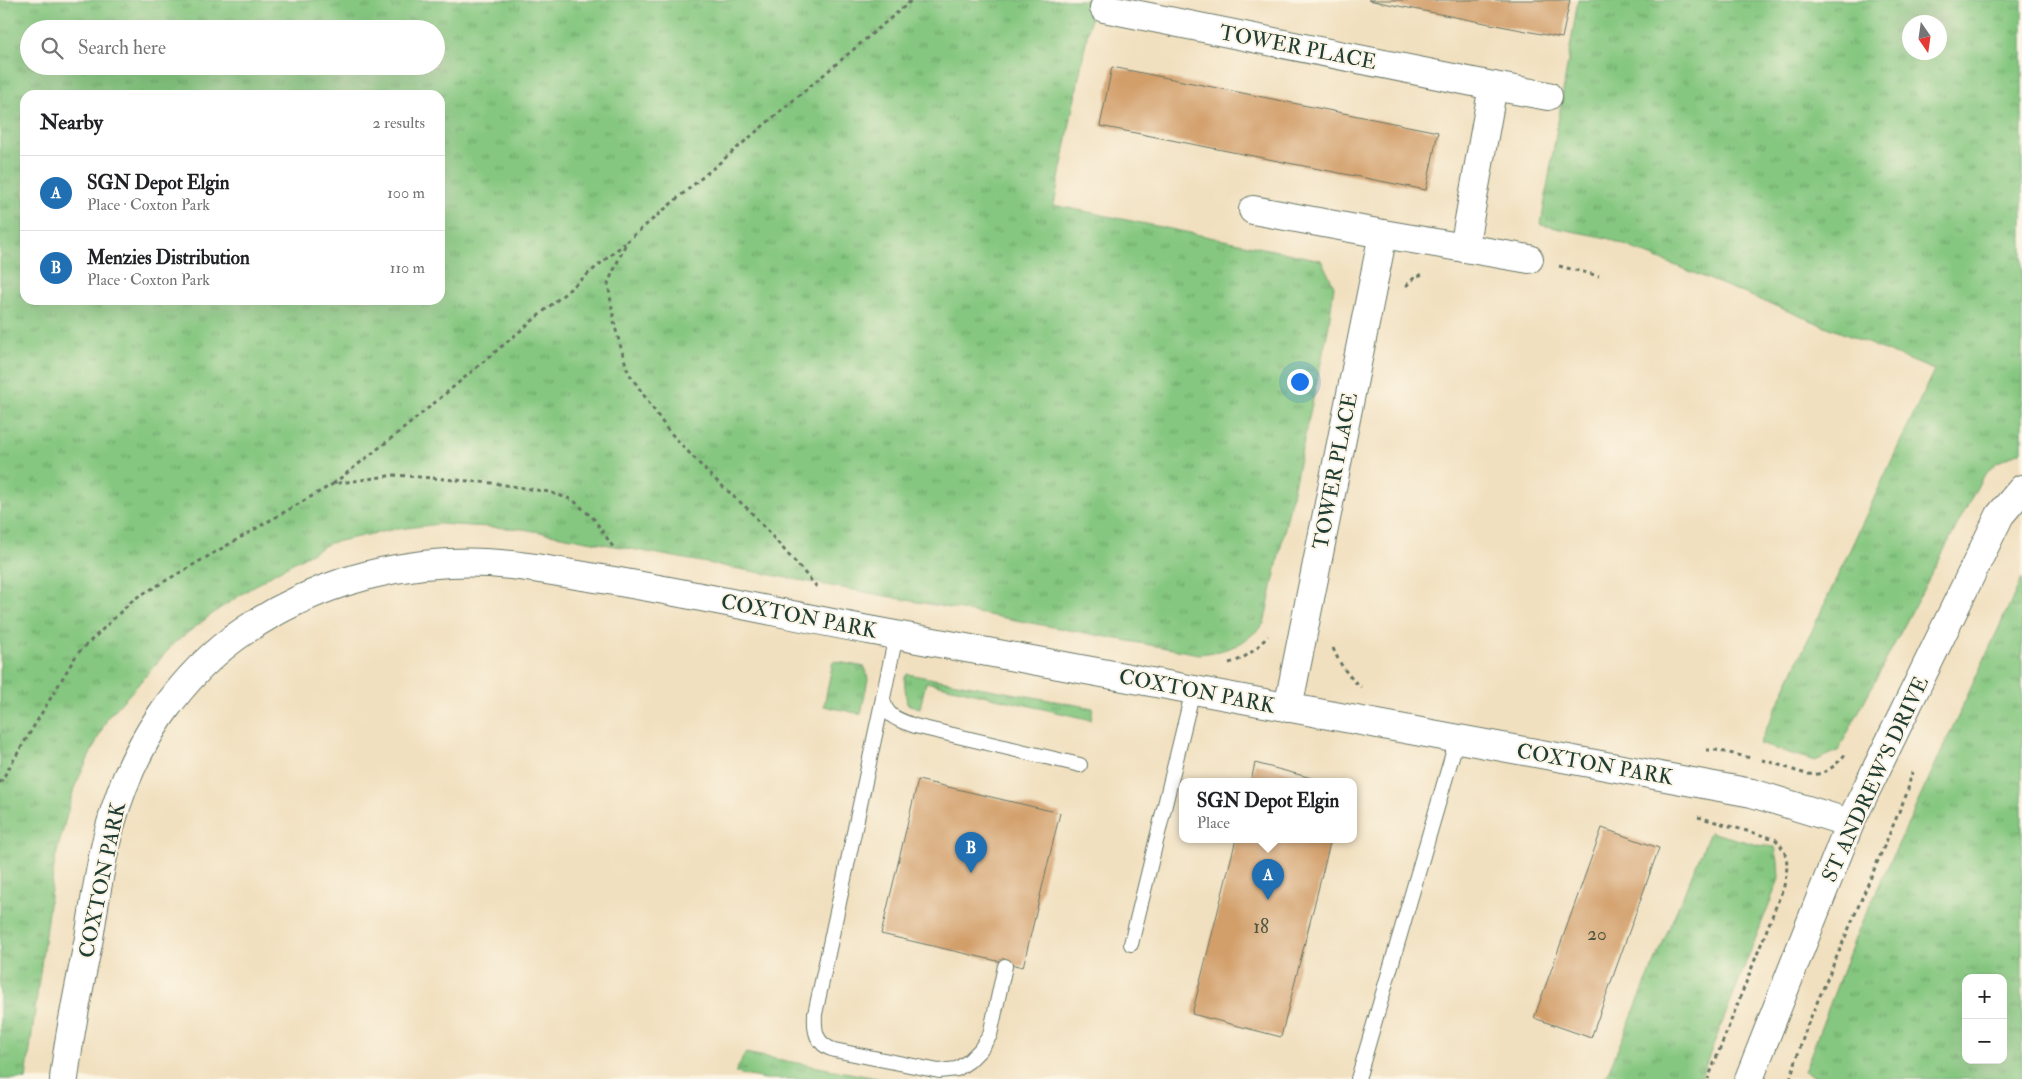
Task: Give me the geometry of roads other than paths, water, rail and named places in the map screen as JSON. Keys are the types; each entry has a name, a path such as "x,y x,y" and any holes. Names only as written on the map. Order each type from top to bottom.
{"street":[{"name":"TOWER PLACE","path":"1104,8 1548,96"},
{"path":"1464,248 1493,86"},
{"path":"1253,210 1529,259"},
{"name":"TOWER PLACE","path":"1288,708 1383,234"},
{"name":"ST ANDREW'S DRIVE","path":"1749,1079 1850,824 2000,515 2022,489"},
{"name":"COXTON PARK","path":"64,1079 109,829 125,781 150,733 172,699 205,662 246,630 288,605 341,582 400,567 448,563 499,562 637,585 896,635 1752,793 1850,824"}],"lane":[{"path":"896,635 815,1014 815,1029 818,1040 824,1047 834,1050 939,1071 957,1069 970,1061 990,1035 1005,966"},
{"path":"1131,944 1193,690"},
{"path":"883,698 884,706 892,718 915,726 1080,765"},
{"path":"1358,1079 1457,739"}],"place":[{"name":"Menzies Distribution","path":"971,873"},
{"name":"SGN Depot Elgin","path":"1268,900"}]}
